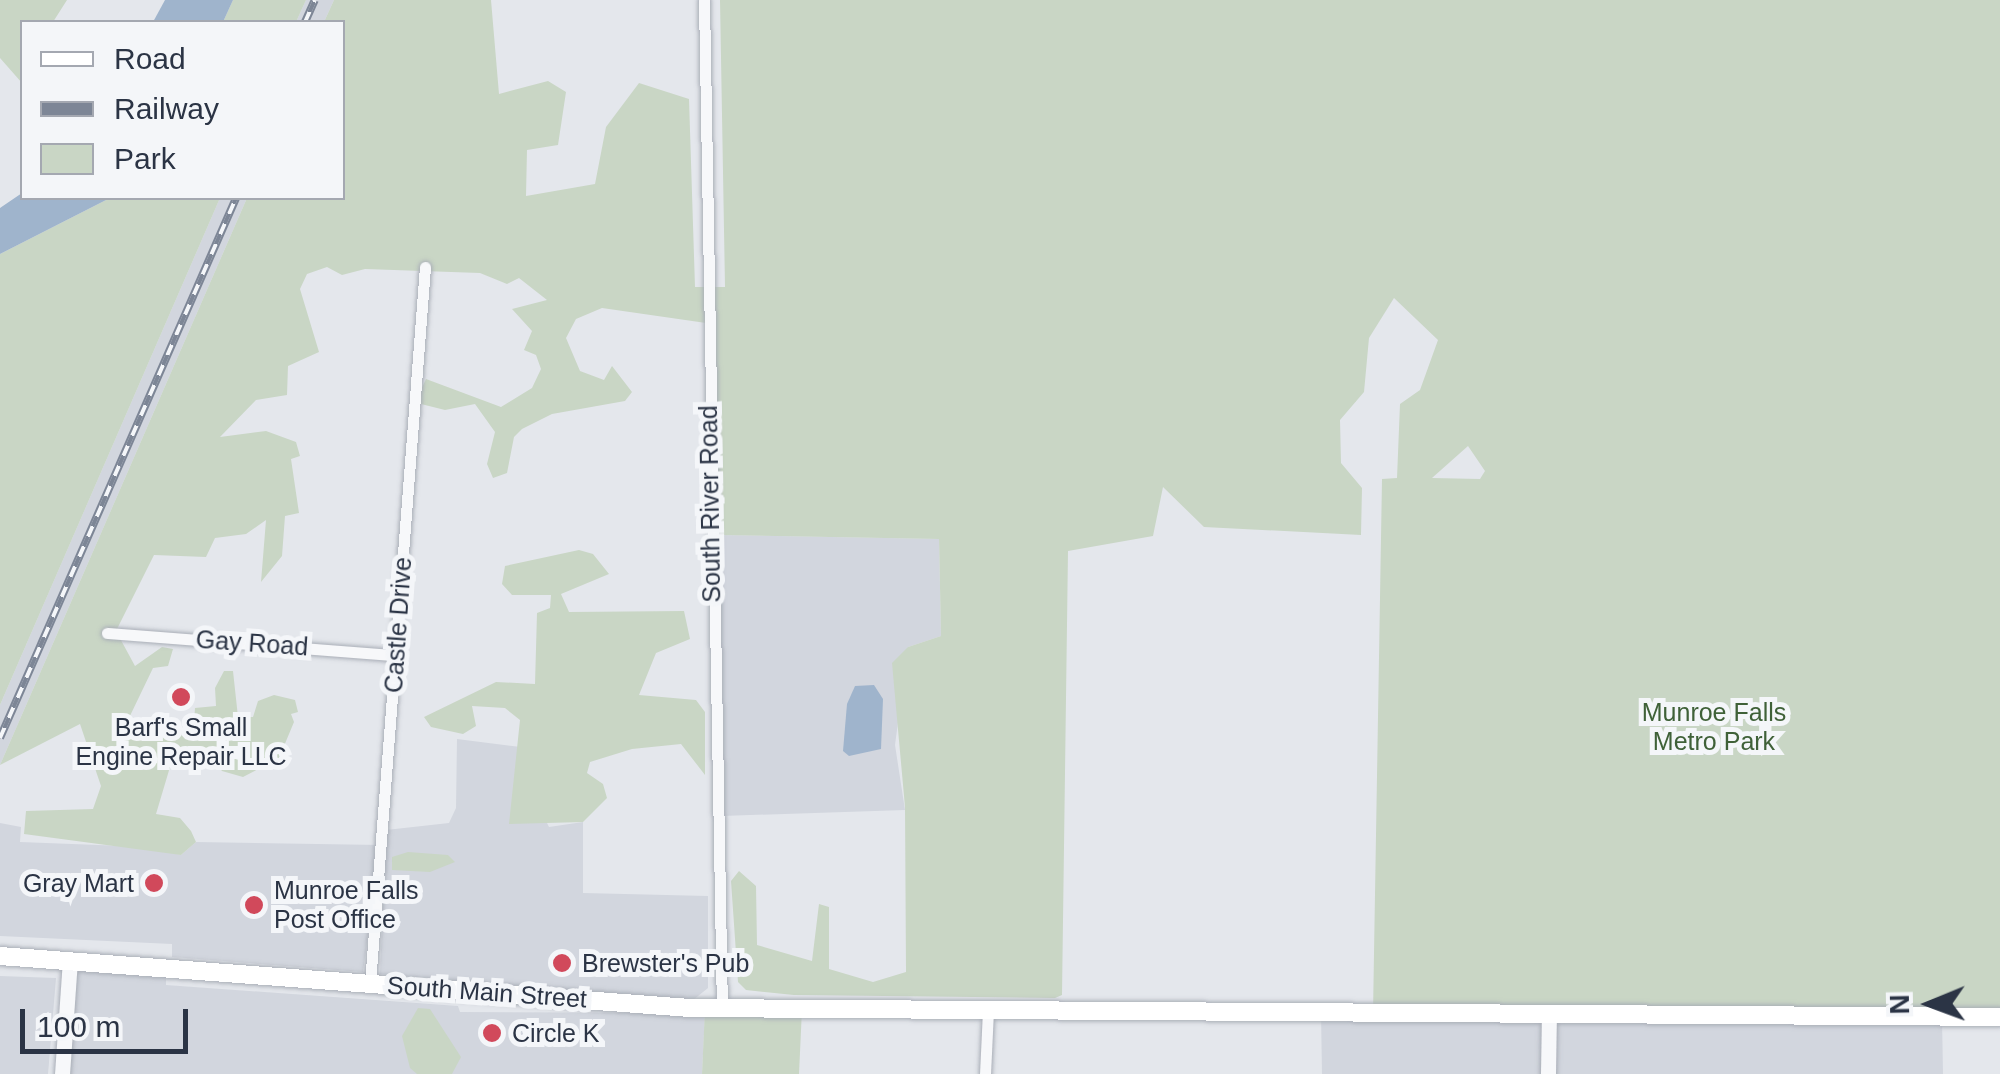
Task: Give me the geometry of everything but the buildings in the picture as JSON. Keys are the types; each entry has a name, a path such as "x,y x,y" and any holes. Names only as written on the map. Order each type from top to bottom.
{"main road":[{"name":"South Main Street","path":"0,956 722,1009 2000,1017"}],"street":[{"name":"South River Road","path":"704,0 722,1009"},
{"name":"Castle Drive","path":"370,983 425,266"},
{"name":"Gay Road","path":"107,633 396,655"},
{"path":"62,1074 70,961"},
{"path":"985,1074 988,1010"},
{"path":"1548,1012 1548,1074"}],"shaded area":[{"path":"306,0 334,0 325,20 297,20"},
{"path":"219,200 246,200 0,765 0,705"},
{"path":"716,535 939,539 941,636 908,647 895,745 905,810 722,816"},
{"path":"457,739 521,747 518,764 549,827 583,822 583,893 708,896 708,988 693,1000 380,974 386,830 449,823 456,808"},
{"path":"0,823 21,827 20,842 150,847 181,855 196,842 380,845 363,972 172,957 172,944 0,936"},
{"path":"70,961 166,968 166,985 458,1006 460,1012 705,1013 702,1074 61,1074"},
{"path":"0,976 56,978 48,1074 0,1074"},
{"path":"1321,1013 1942,1017 1943,1074 1322,1074"}],"green space":[{"path":"0,0 67,0 54,20 20,20 20,81 0,58"},
{"path":"233,0 306,0 297,20 224,20"},
{"name":"Munroe Falls Metro Park","path":"334,0 491,0 499,94 548,81 566,92 558,145 527,150 526,196 595,184 606,127 639,83 689,99 695,287 725,287 720,0 2000,0 2000,1017 1373,1013 1382,479 1397,478 1400,404 1420,390 1438,340 1394,298 1369,338 1364,392 1340,420 1341,463 1362,488 1361,535 1204,527 1163,487 1153,536 1068,551 1062,995 1055,998 794,995 746,990 738,982 731,881 739,871 756,886 757,945 812,961 819,904 829,907 829,969 873,982 906,972 905,807 892,663 908,647 941,636 939,539 716,535 713,324 602,308 576,319 566,338 580,371 604,380 612,366 632,392 625,401 552,414 522,429 514,437 507,473 493,478 487,464 495,432 475,404 445,410 421,404 418,396 426,379 501,407 532,388 541,369 536,355 524,350 532,331 512,309 547,300 519,278 507,284 480,273 365,269 342,275 327,267 307,274 300,289 319,352 288,366 287,395 256,400 220,437 266,431 296,442 300,456 291,459 299,513 285,516 282,556 261,582 266,520 246,534 215,538 206,557 154,555 116,631 135,666 162,647 173,649 168,666 153,668 128,720 137,733 193,736 195,708 216,706 215,688 224,671 233,671 238,717 253,717 258,701 274,695 295,700 298,712 291,714 294,722 279,758 243,777 222,771 214,761 170,767 156,814 180,818 196,842 181,855 24,834 26,811 93,809 101,786 80,724 0,765 246,200 345,200 345,20 325,20","holes":["1468,446 1485,471 1480,479 1432,478"]},
{"path":"106,200 219,200 0,705 0,254"},
{"path":"579,550 593,554 609,574 561,594 569,612 684,611 690,639 656,653 639,695 696,700 705,712 705,775 681,744 632,749 590,762 587,773 603,784 607,798 583,822 509,824 520,720 505,708 472,706 476,726 463,734 431,727 424,717 496,682 535,684 537,613 550,608 551,595 512,595 502,584 505,566"},
{"path":"408,852 448,855 455,862 430,872 392,870 392,857"},
{"path":"418,1008 430,1009 461,1057 452,1074 417,1074 410,1068 402,1036"},
{"path":"705,1008 802,1009 799,1074 702,1074"}],"water":[{"path":"165,0 233,0 224,20 154,20"},
{"path":"20,194 20,200 106,200 0,254 0,208"},
{"path":"874,685 883,699 881,749 849,756 843,751 847,704 855,686"}],"railway":[{"path":"306,20 315,0"},
{"path":"0,738 235,200"}],"place":[{"name":"Barf's Small Engine Repair LLC","path":"181,697"},
{"name":"Gray Mart","path":"154,883"},
{"name":"Munroe Falls Post Office","path":"254,905"},
{"name":"Brewster's Pub","path":"562,963"},
{"name":"Circle K","path":"492,1033"}]}
